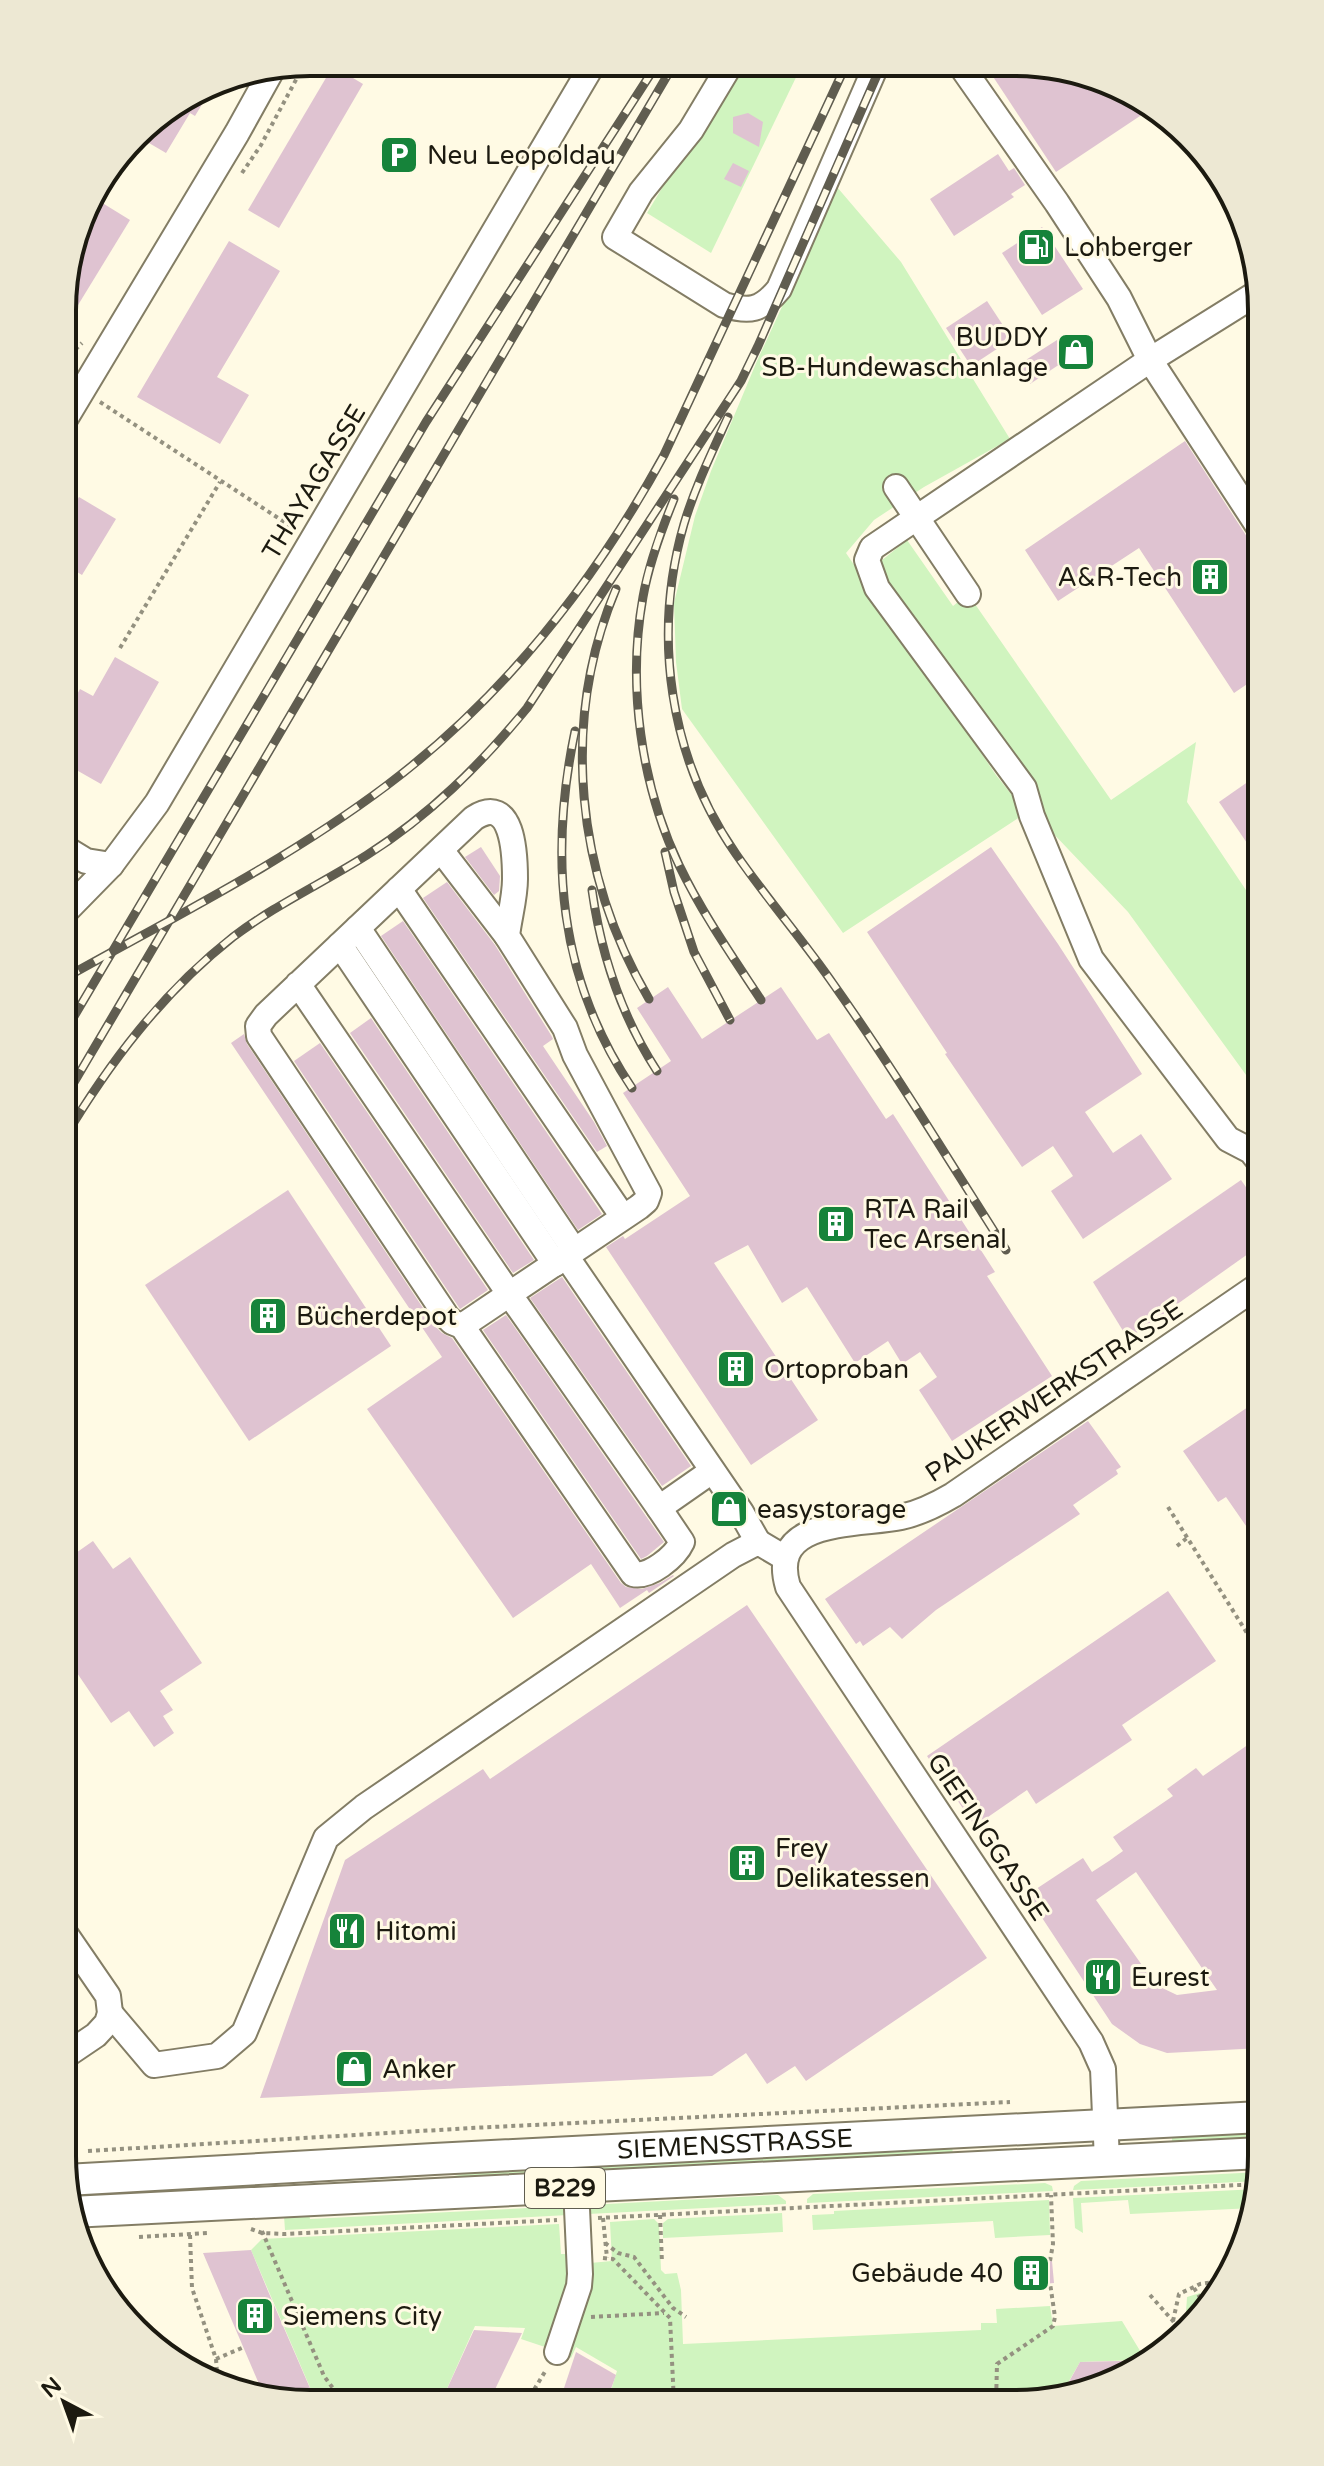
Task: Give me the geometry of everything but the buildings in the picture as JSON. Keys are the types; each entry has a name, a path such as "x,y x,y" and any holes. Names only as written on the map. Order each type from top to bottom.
{"main road":[{"name":"SIEMENSSTRASSE","path":"78,2179 1247,2118"},
{"name":"SIEMENSSTRASSE","path":"84,2212 250,2216 576,2187 1247,2154"}],"street":[{"name":"THAYAGASSE","path":"76,901 111,865 157,803 586,76"},
{"path":"723,76 691,130 641,192 615,237 724,305 744,310 771,299 779,289 872,76"},
{"path":"968,76 1119,298 1150,360 1248,510"},
{"path":"76,400 266,81"},
{"path":"1247,299 1150,360 872,548 867,560 877,588 1024,788 1032,816 1091,959 1228,1139 1248,1149"},
{"path":"896,487 968,594"},
{"path":"298,984 682,1542 676,1552 645,1575 638,1576 629,1570 462,1326 447,1317 259,1036 258,1026 266,1015 298,984 441,850 474,818 484,812 504,818 510,827 515,879 507,936"},
{"path":"441,850 507,936 565,1028 575,1055 649,1193 646,1201 462,1326"},
{"path":"76,855 86,861 111,865"},
{"path":"399,889 623,1217"},
{"path":"358,928 565,1257"},
{"path":"340,945 565,1257 741,1512 758,1542 785,1558"},
{"name":"PAUKERWERKSTRASSE","path":"785,1558 795,1542 812,1531 908,1515 953,1495 1247,1293"},
{"path":"659,1508 712,1471"},
{"path":"110,2013 154,2065 217,2056 244,2033 326,1838 364,1807 733,1555 758,1542"},
{"name":"GIEFINGGASSE","path":"785,1558 788,1587 1091,2042 1103,2069 1107,2161"},
{"path":"76,1949 108,1996 110,2013 107,2023 96,2035 76,2049"},
{"path":"557,2352 579,2286 576,2187"}],"path":[{"path":"81,391 292,527"},
{"path":"120,648 220,482"},
{"path":"1168,1507 1247,1634"},
{"path":"1177,1546 1187,1538"},
{"path":"79,2152 441,2130 1013,2102"},
{"path":"262,2233 1245,2185"},
{"path":"1050,2261 1053,2244 1051,2195"},
{"path":"660,2215 662,2263"},
{"path":"250,2216 262,2233 324,2376 334,2390"},
{"path":"250,2216 262,2233"},
{"path":"603,2218 607,2258"},
{"path":"130,2237 220,2232"},
{"path":"190,2235 192,2288 216,2359 217,2370"},
{"path":"605,2243 618,2253 634,2257 673,2308 686,2317"},
{"path":"580,2259 613,2259 670,2318 673,2390"},
{"path":"996,2390 997,2364 1053,2326 1055,2317 1050,2283"},
{"path":"1173,2321 1179,2294 1210,2283"},
{"path":"1194,2287 1200,2297"},
{"path":"1150,2295 1175,2325"},
{"path":"568,2317 664,2313"},
{"path":"216,2359 244,2347"},
{"path":"534,2390 557,2352"}],"green space":[{"path":"729,76 797,76 711,253 647,213"},
{"path":"837,187 901,262 1010,439 924,487 874,520 846,553 996,775 1026,813 843,933 682,709 676,662 674,603 695,516 711,471 757,361"},
{"path":"907,540 953,606 968,594 1111,800 1196,742 1187,802 1248,893 1248,1077 1128,912 1048,828 1040,799 876,565"},
{"path":"1247,2128 1247,2142 1172,2146 1172,2132"},
{"path":"952,2143 953,2157 454,2182 454,2176 485,2170"},
{"path":"1247,2173 1246,2182 1073,2190 1081,2181"},
{"path":"1045,2183 1052,2186 1053,2191 807,2203 813,2194"},
{"path":"1245,2190 1241,2209 1130,2214 1128,2200 1081,2203 1083,2233 1075,2228 1073,2198"},
{"path":"778,2195 786,2204 588,2214 588,2205"},
{"path":"1049,2200 1050,2235 995,2238 993,2221 813,2230 812,2215 834,2214 834,2211"},
{"path":"567,2206 568,2215 285,2230 284,2216 309,2213 310,2219"},
{"path":"782,2213 783,2232 663,2238 663,2223 668,2219"},
{"path":"654,2219 659,2224 661,2270 665,2274 677,2273 681,2290 683,2344 981,2330 981,2323 997,2323 996,2309 1050,2306 1053,2326 1122,2321 1141,2352 1128,2360 1080,2362 1068,2383 1044,2388 611,2390 617,2371 576,2347 571,2358 566,2355 590,2263 612,2261 610,2222"},
{"path":"559,2224 561,2254 570,2254 571,2273 548,2348 521,2339 525,2328 475,2326 446,2390 311,2390 251,2250 262,2239"},
{"path":"1200,2293 1202,2296 1187,2313 1186,2312 1187,2297"}],"railway":[{"path":"76,1013 426,422 649,76"},
{"path":"76,1079 667,76"},
{"path":"76,972 228,888 309,839 386,786 469,715 543,636 607,548 664,455 841,76"},
{"path":"76,1120 139,1031 207,959 249,925 367,855 412,823 472,769 527,708 741,381 877,76"},
{"path":"728,417 684,524 674,566 669,609 673,695 695,778 713,817 736,854 857,1017 1006,1250"},
{"path":"674,499 649,572 638,630 637,699 641,734 655,802 679,865 707,917 761,1000"},
{"path":"616,589 598,640 587,692 583,744 584,797 592,850 605,901 624,951 649,999"},
{"path":"575,731 563,824 562,870 566,915 588,1003 607,1046 632,1088"},
{"path":"665,852 674,892 694,952 730,1020"},
{"path":"592,890 607,961 623,1007 657,1071"}],"place":[{"name":"Neu Leopoldau","path":"399,155"},
{"name":"Lohberger","path":"1036,247"},
{"name":"BUDDY SB-Hundewaschanlage","path":"1076,352"},
{"name":"A&R-Tech","path":"1210,577"},
{"name":"RTA Rail Tec Arsenal","path":"836,1224"},
{"name":"Bücherdepot","path":"268,1316"},
{"name":"Ortoproban","path":"736,1369"},
{"name":"easystorage","path":"729,1509"},
{"name":"Frey Delikatessen","path":"747,1863"},
{"name":"Hitomi","path":"347,1931"},
{"name":"Eurest","path":"1103,1977"},
{"name":"Anker","path":"354,2069"},
{"name":"Gebäude 40","path":"1031,2273"},
{"name":"Siemens City","path":"255,2316"}]}
